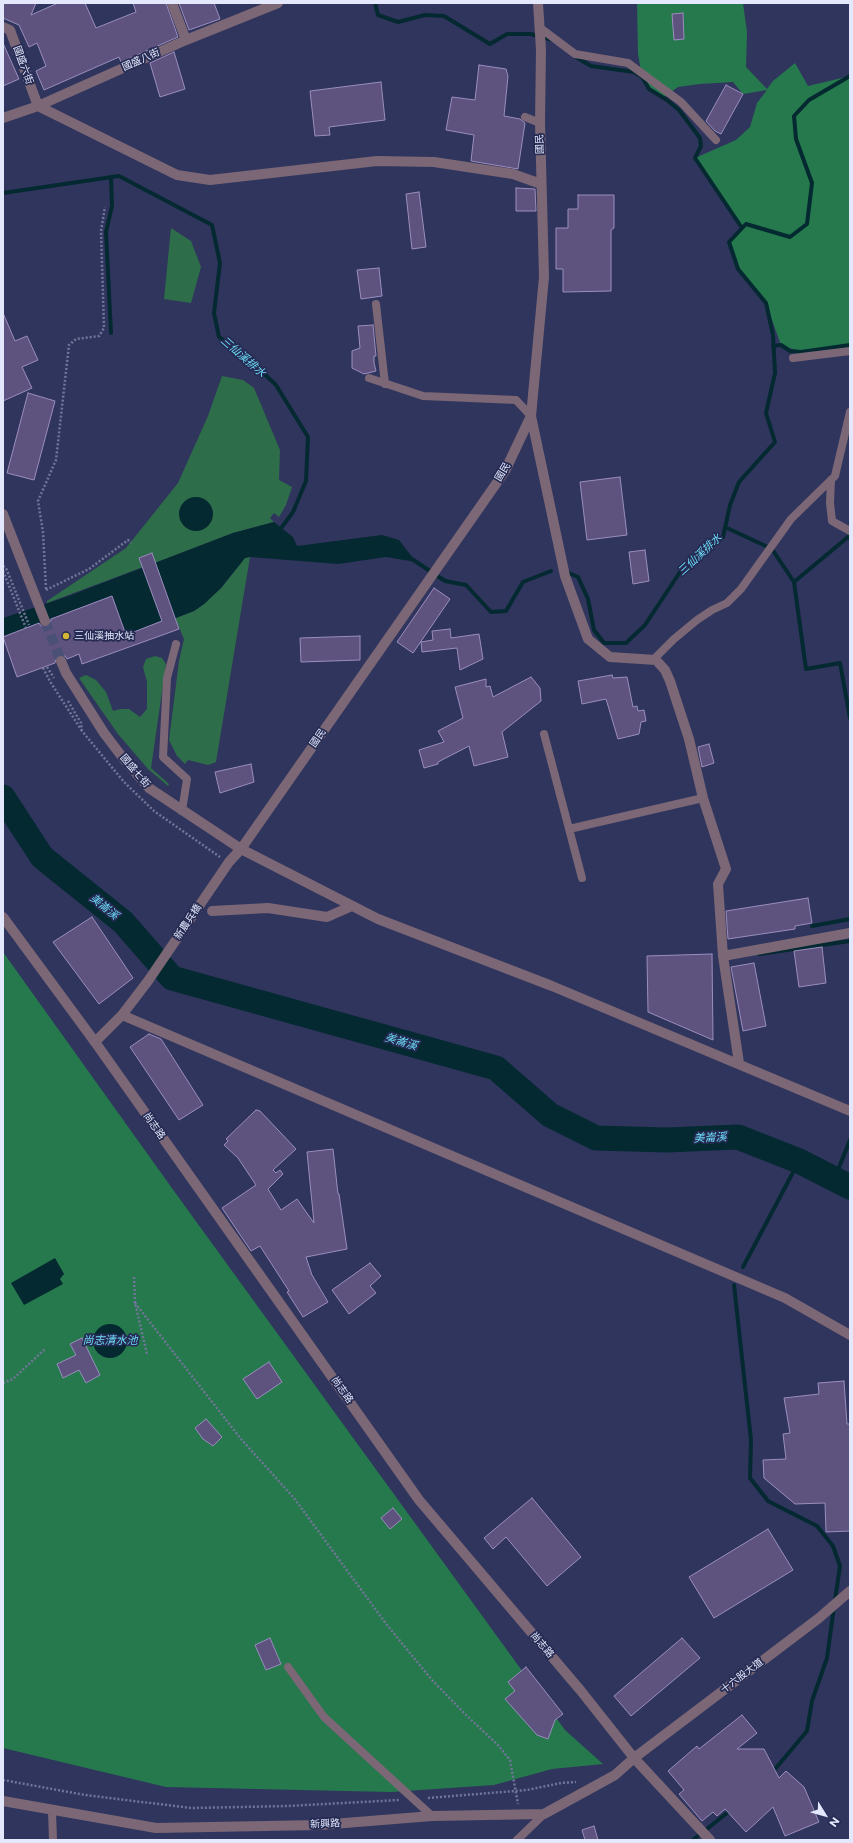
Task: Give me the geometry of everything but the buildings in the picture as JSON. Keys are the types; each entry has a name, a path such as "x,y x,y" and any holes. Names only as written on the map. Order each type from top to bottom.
{"street":[{"path":"172,3 186,40"},
{"name":"國盛八街","path":"3,118 38,106 186,40 278,3"},
{"name":"國民","path":"229,862 241,849 505,471 532,416 544,277 540,123 541,50 538,3"},
{"name":"國盛六街","path":"3,27 10,30 38,106"},
{"path":"38,106 177,175 210,180 377,161 434,162 513,174 541,184"},
{"path":"532,416 565,576 588,639 610,657 656,660 665,670 670,681 689,739 703,798 726,868 718,884 723,956 739,1064"},
{"path":"3,514 45,621"},
{"name":"國盛七街","path":"61,661 70,680 122,758 149,788 241,849 378,919 552,986 850,1111"},
{"name":"新農兵橋","path":"95,1042 122,1015 148,981 229,862"},
{"path":"212,911 268,908 327,917 352,906"},
{"name":"尚志路","path":"3,917 95,1042 419,1500 581,1691 634,1758 710,1840"},
{"path":"723,956 850,933"},
{"path":"122,1015 785,1298 850,1335"},
{"name":"十六股大道","path":"634,1758 819,1618 850,1591"},
{"name":"新興路","path":"3,1801 52,1811 156,1828 320,1825 432,1816 544,1814 615,1775 634,1758"}],"lane":[{"path":"539,27 575,54 628,63 681,102 716,140"},
{"path":"525,117 540,123"},
{"path":"376,304 385,384"},
{"path":"793,358 850,351"},
{"path":"369,378 423,396 516,400 532,416"},
{"path":"654,660 674,639 697,620 712,610 727,603 741,588 791,520 835,476 850,412"},
{"path":"831,480 830,503 832,521 850,531"},
{"path":"176,644 167,678 163,757 187,779 182,811"},
{"path":"544,734 582,878"},
{"path":"568,829 703,798"},
{"path":"288,1667 324,1717 432,1816"},
{"path":"52,1811 53,1840"},
{"path":"517,1840 544,1814"}],"path":[{"path":"46,590 43,532 38,501 56,460 69,345 76,339 99,336 104,328 101,230 105,207"},
{"path":"35,595 89,569 128,540 131,543"},
{"path":"3,566 6,568 29,626"},
{"path":"3,570 26,628"},
{"path":"43,668 50,683 82,731"},
{"path":"134,1278 135,1303 147,1354"},
{"path":"135,1303 241,1439 294,1498 387,1625 432,1680 498,1745 510,1760 520,1814"},
{"path":"3,1383 13,1379 46,1348"},
{"path":"3,1780 86,1795 191,1808 288,1806 414,1799 515,1791 561,1783 582,1782"}],"green space":[{"path":"637,3 743,3 747,32 746,67 767,89 773,81 795,63 808,86 850,76 850,345 801,352 781,345 766,303 738,269 729,242 742,228 695,158 736,140 750,127 757,103 767,90 743,94 733,82 700,84 678,87 663,98 649,89 642,77 638,54"},
{"path":"171,228 191,241 201,267 191,303 164,299"},
{"path":"222,376 243,380 254,388 280,450 279,480 292,487 286,505 279,517 274,513 270,518 274,522 233,533 155,563 151,553 139,558 143,567 47,603 47,601 126,548 178,483 208,416"},
{"path":"250,557 216,762 208,765 188,760 185,764 177,756 169,740 179,661 184,639 175,618 194,611 204,604 221,588 245,558"},
{"path":"155,656 162,658 166,664 151,768 169,784 168,786 148,769 118,734 79,678 86,675 96,680 106,692 113,711 129,709 140,717 147,709 147,682 143,667 146,659"},
{"path":"3,952 174,1191 565,1730 603,1764 552,1769 494,1785 391,1792 166,1787 3,1748"}],"water":[{"path":"193,497 199,497 208,502 212,508 212,520 208,526 199,531 193,531 184,526 179,517 179,511 184,502"},
{"path":"274,522 293,537 297,546 382,535 399,540 416,562 386,557 338,564 250,557 245,558 221,588 194,611 127,637 112,596 3,636 3,618 66,597 233,533"},
{"path":"55,1258 64,1274 60,1279 63,1284 24,1305 11,1283"},
{"name":"尚志清水池","path":"110,1324 122,1329 127,1341 122,1353 110,1358 98,1353 93,1341 98,1329"}],"waterway":[{"path":"375,3 378,15 398,22 425,15 444,16 490,44 507,34 531,34 553,40"},
{"path":"576,57 591,66 634,72 642,77 649,89 667,100 679,110 700,138 701,146 695,158 742,228"},
{"name":"三仙溪排水","path":"569,573 578,577 588,599 594,630 604,643 626,643 645,625 680,572 723,537 730,505 739,482 775,442 766,413 775,373 773,335 766,303 738,269 729,242 746,224 790,237 807,224 812,183 796,139 794,116 809,100 850,76"},
{"name":"三仙溪排水","path":"3,193 119,176 212,225 220,263 214,313 219,337 240,351 276,385 308,437 306,481 293,512 279,531"},
{"path":"111,177 112,206 106,232 111,333"},
{"path":"773,346 781,345 790,351 801,352 850,345"},
{"path":"725,527 772,549 794,582 806,669 840,663 850,718"},
{"path":"794,582 848,537 850,538"},
{"name":"三仙溪排水","path":"412,559 445,581 466,585 491,612 506,611 523,582 551,571"},
{"name":"美崙溪","path":"3,797 42,857 123,922 172,978 496,1068 550,1115 596,1138 667,1140 738,1137 799,1161 850,1187"},
{"path":"812,926 850,919"},
{"path":"759,954 850,941"},
{"path":"834,1180 850,1140"},
{"path":"743,1267 799,1161"},
{"path":"734,1285 751,1440 750,1478 768,1501 817,1526 833,1546 840,1566 835,1600"},
{"path":"771,1774 807,1731 812,1701 827,1658 834,1607"},
{"path":"693,1840 732,1809"}],"tunnel":[{"path":"45,621 61,661"}],"place":[{"name":"三仙溪抽水站","path":"66,636"}]}
